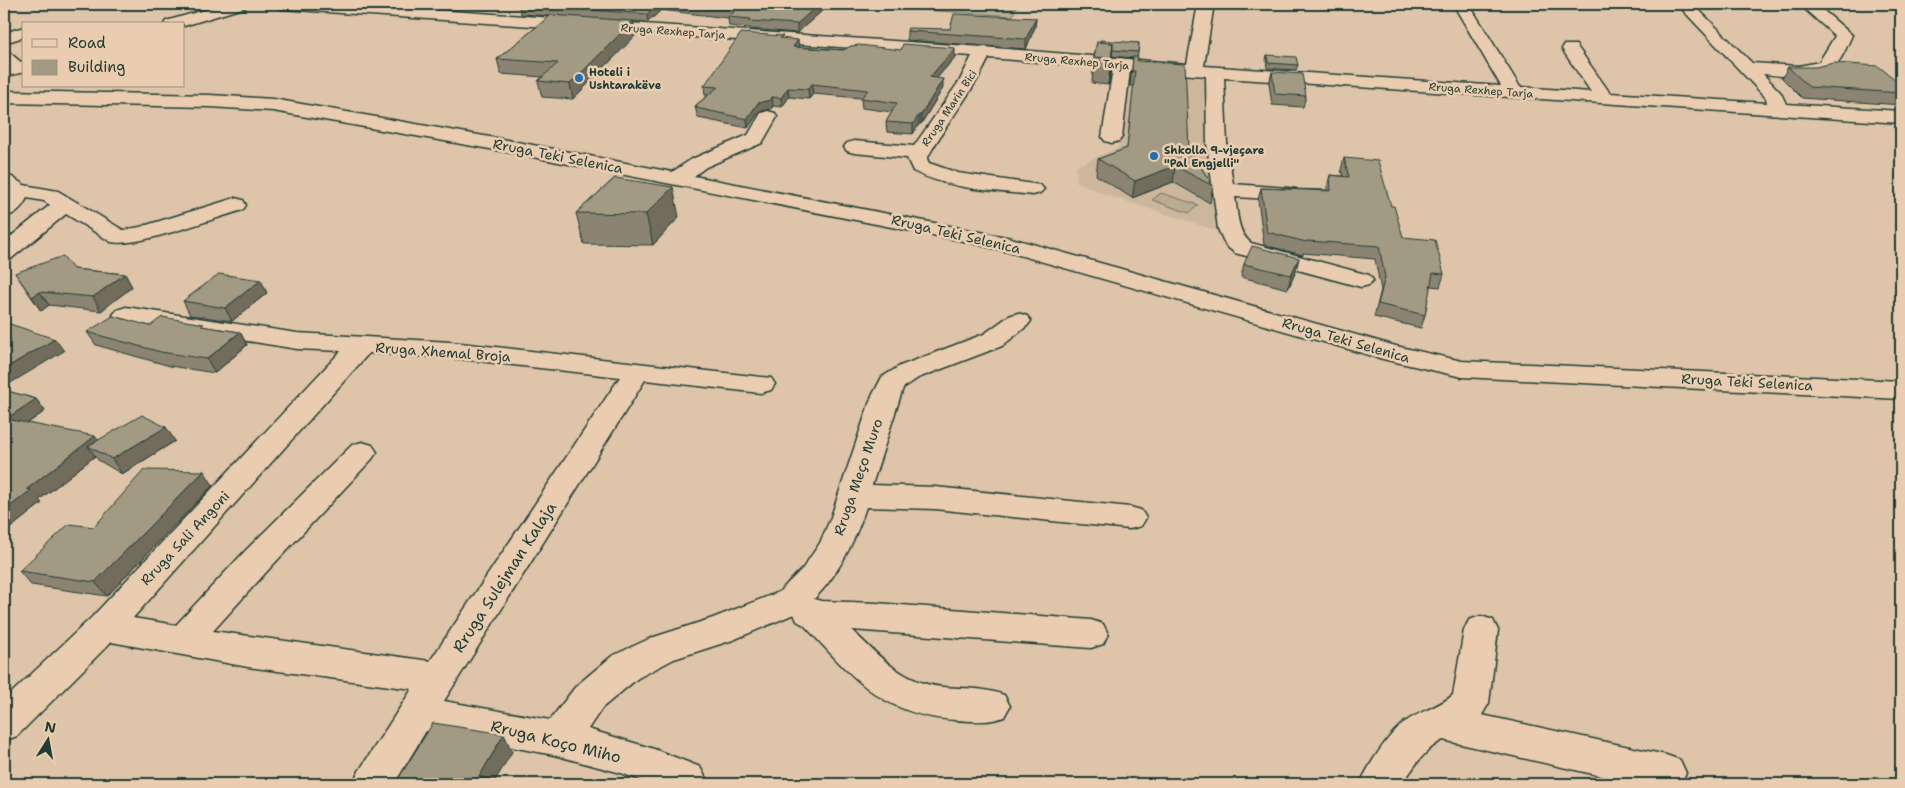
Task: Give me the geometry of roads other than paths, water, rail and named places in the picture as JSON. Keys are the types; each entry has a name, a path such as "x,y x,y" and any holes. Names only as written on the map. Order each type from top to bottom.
{"street":[{"path":"179,22 242,4"},
{"name":"Rruga Rexhep Tarja","path":"282,4 983,52 1215,73 1901,118"},
{"path":"1194,71 1199,53 1206,4"},
{"path":"1462,4 1514,92"},
{"path":"1685,4 1775,97 1778,109"},
{"path":"1746,68 1806,70 1817,69 1826,65 1844,36 1808,4"},
{"path":"4,38 22,33"},
{"path":"1570,49 1604,98"},
{"name":"Rruga Marin Bici","path":"983,52 976,69 961,89 917,159 920,167 927,172 991,184 1034,189"},
{"path":"1112,137 1122,64"},
{"path":"1215,73 1217,144 1229,229 1234,241 1243,248 1361,280"},
{"name":"Rruga Teki Selenica","path":"4,97 210,101 273,106 676,178 874,216 1010,245 1392,353 1462,369 1901,390"},
{"path":"676,178 699,163 755,139 768,117"},
{"path":"854,147 920,153"},
{"path":"11,185 50,196 119,237 143,233 236,205"},
{"path":"4,211 18,197 11,185"},
{"path":"1224,190 1288,194"},
{"path":"4,253 54,214 63,203"},
{"name":"Rruga Xhemal Broja","path":"126,315 296,341 451,350 761,384"},
{"name":"Rruga Meço Muro","path":"559,739 589,697 624,668 663,648 804,608 815,577 834,548 854,496 885,398 892,383 909,372 993,340 1018,321"},
{"name":"Rruga Sali Angoni","path":"4,724 104,626 361,346"},
{"name":"Rruga Sulejman Kalaja","path":"373,784 439,677 638,370"},
{"path":"184,641 258,559 362,452"},
{"path":"854,496 936,498 1130,518"},
{"path":"804,608 885,618 1091,634"},
{"path":"804,608 868,668 896,690 922,700 991,706"},
{"path":"104,626 184,641 439,677"},
{"path":"1380,784 1401,753 1418,734 1442,723 1470,704 1481,630"},
{"name":"Rruga Koço Miho","path":"418,713 515,729 559,739 657,767 686,780 689,784"},
{"path":"1442,723 1666,773"}],"place":[{"name":"Hoteli i Ushtarakëve","path":"579,78"},
{"name":"Shkolla 9-vjeçare \"Pal Engjelli\"","path":"1154,156"}]}
